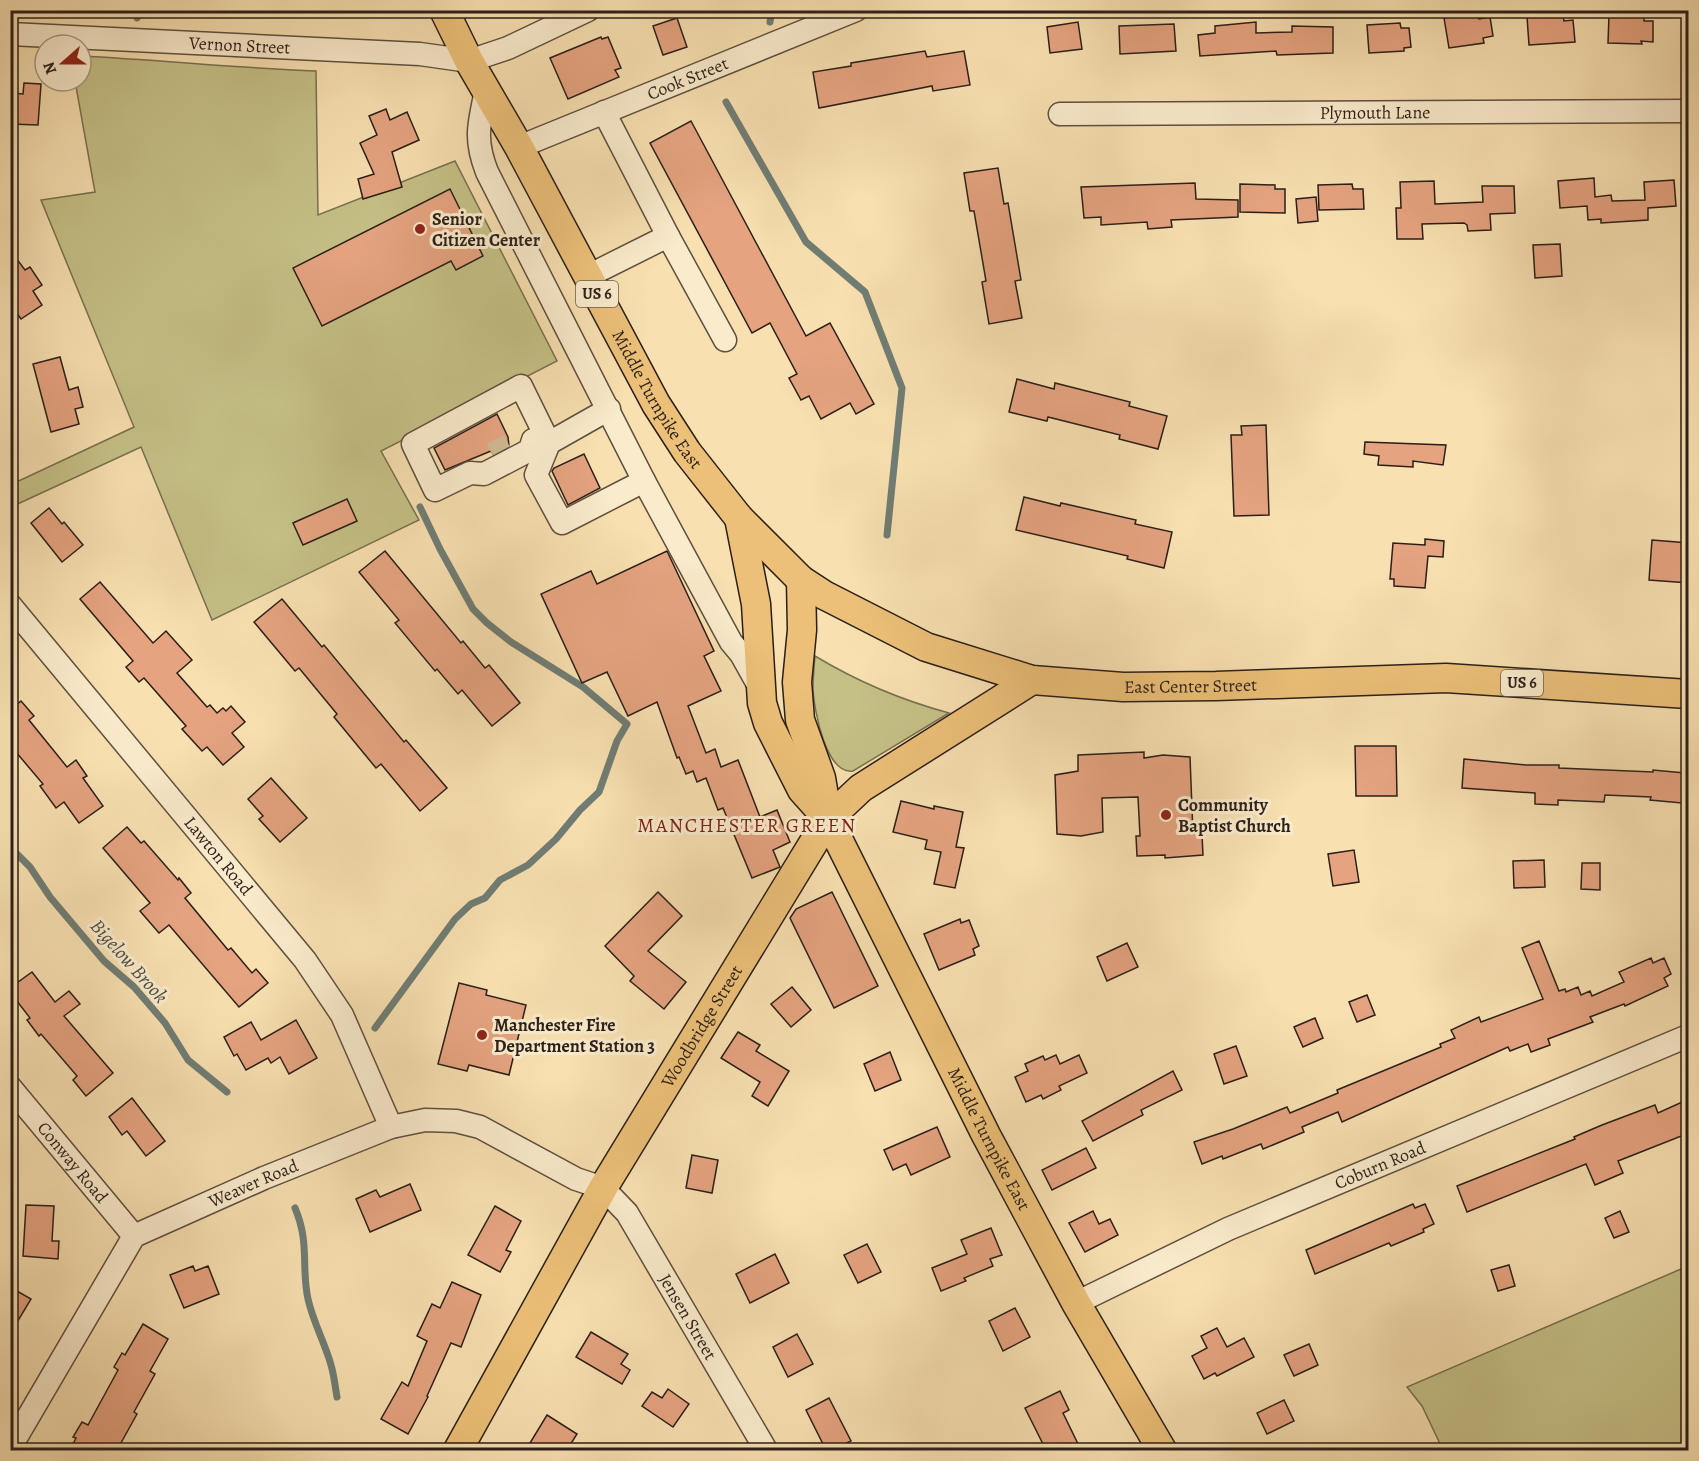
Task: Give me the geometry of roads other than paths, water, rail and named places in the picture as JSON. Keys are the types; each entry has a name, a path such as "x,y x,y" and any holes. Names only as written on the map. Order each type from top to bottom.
{"main road":[{"name":"Middle Turnpike East","path":"444,10 469,61 519,147 656,404 687,452 739,518 756,604 760,689 768,723 802,790 828,819 986,1135 1076,1303 1162,1450"},
{"name":"East Center Street","path":"739,518 801,580 824,595 926,647 1032,680 1123,687 1446,678 1689,694"},
{"name":"Middle Turnpike East","path":"801,580 802,630 797,682 800,720 808,749 821,778 828,819"},
{"name":"Woodbridge Street","path":"458,1450 603,1188 828,819 861,788 1032,680"}],"street":[{"path":"469,61 508,48 588,10"},
{"name":"Cook Street","path":"519,147 856,10"},
{"name":"Vernon Street","path":"10,34 420,54 469,61"},
{"name":"Middle Turnpike East","path":"486,91 478,135 478,149 486,172 644,481 731,642 741,654 760,689"},
{"name":"Plymouth Lane","path":"1060,114 1689,111"},
{"path":"604,112 725,340"},
{"path":"588,276 668,236"},
{"path":"542,439 523,437 475,463 470,472 435,490 414,444 521,386 542,439 536,475 562,523 644,481"},
{"path":"470,472 484,474 530,450 542,439 609,410"},
{"name":"Lawton Road","path":"10,605 305,960 342,1015 391,1127"},
{"name":"Coburn Road","path":"1076,1303 1228,1229 1689,1036"},
{"name":"Conway Road","path":"10,1087 134,1236"},
{"name":"Weaver Road","path":"134,1236 264,1178 391,1127 425,1120 456,1121 480,1127 576,1179 603,1188"},
{"name":"Jensen Street","path":"603,1188 627,1213 766,1450"},
{"path":"10,1448 134,1236"}],"waterway":[{"path":"134,10 137,18"},
{"path":"770,22 772,10"},
{"path":"726,102 806,242 865,292 902,388 887,535"},
{"path":"375,1028 455,919 471,904 485,898 500,880 528,865 556,839 580,810 599,792 617,741 627,724 583,687 511,642 473,609 420,507"},
{"name":"Bigelow Brook","path":"10,847 30,867 50,897 104,961 134,987 165,1023 188,1060 227,1092"},
{"name":"Bigelow Brook","path":"295,1208 304,1244 308,1299 331,1365 337,1397"}],"tunnel":[{"path":"492,454 509,445"}],"place":[{"name":"Senior Citizen Center","path":"420,229"},
{"name":"Community Baptist Church","path":"1166,815"},
{"name":"Manchester Fire Department Station 3","path":"482,1035"}],"district":[{"name":"MANCHESTER GREEN","path":"747,825"}]}
